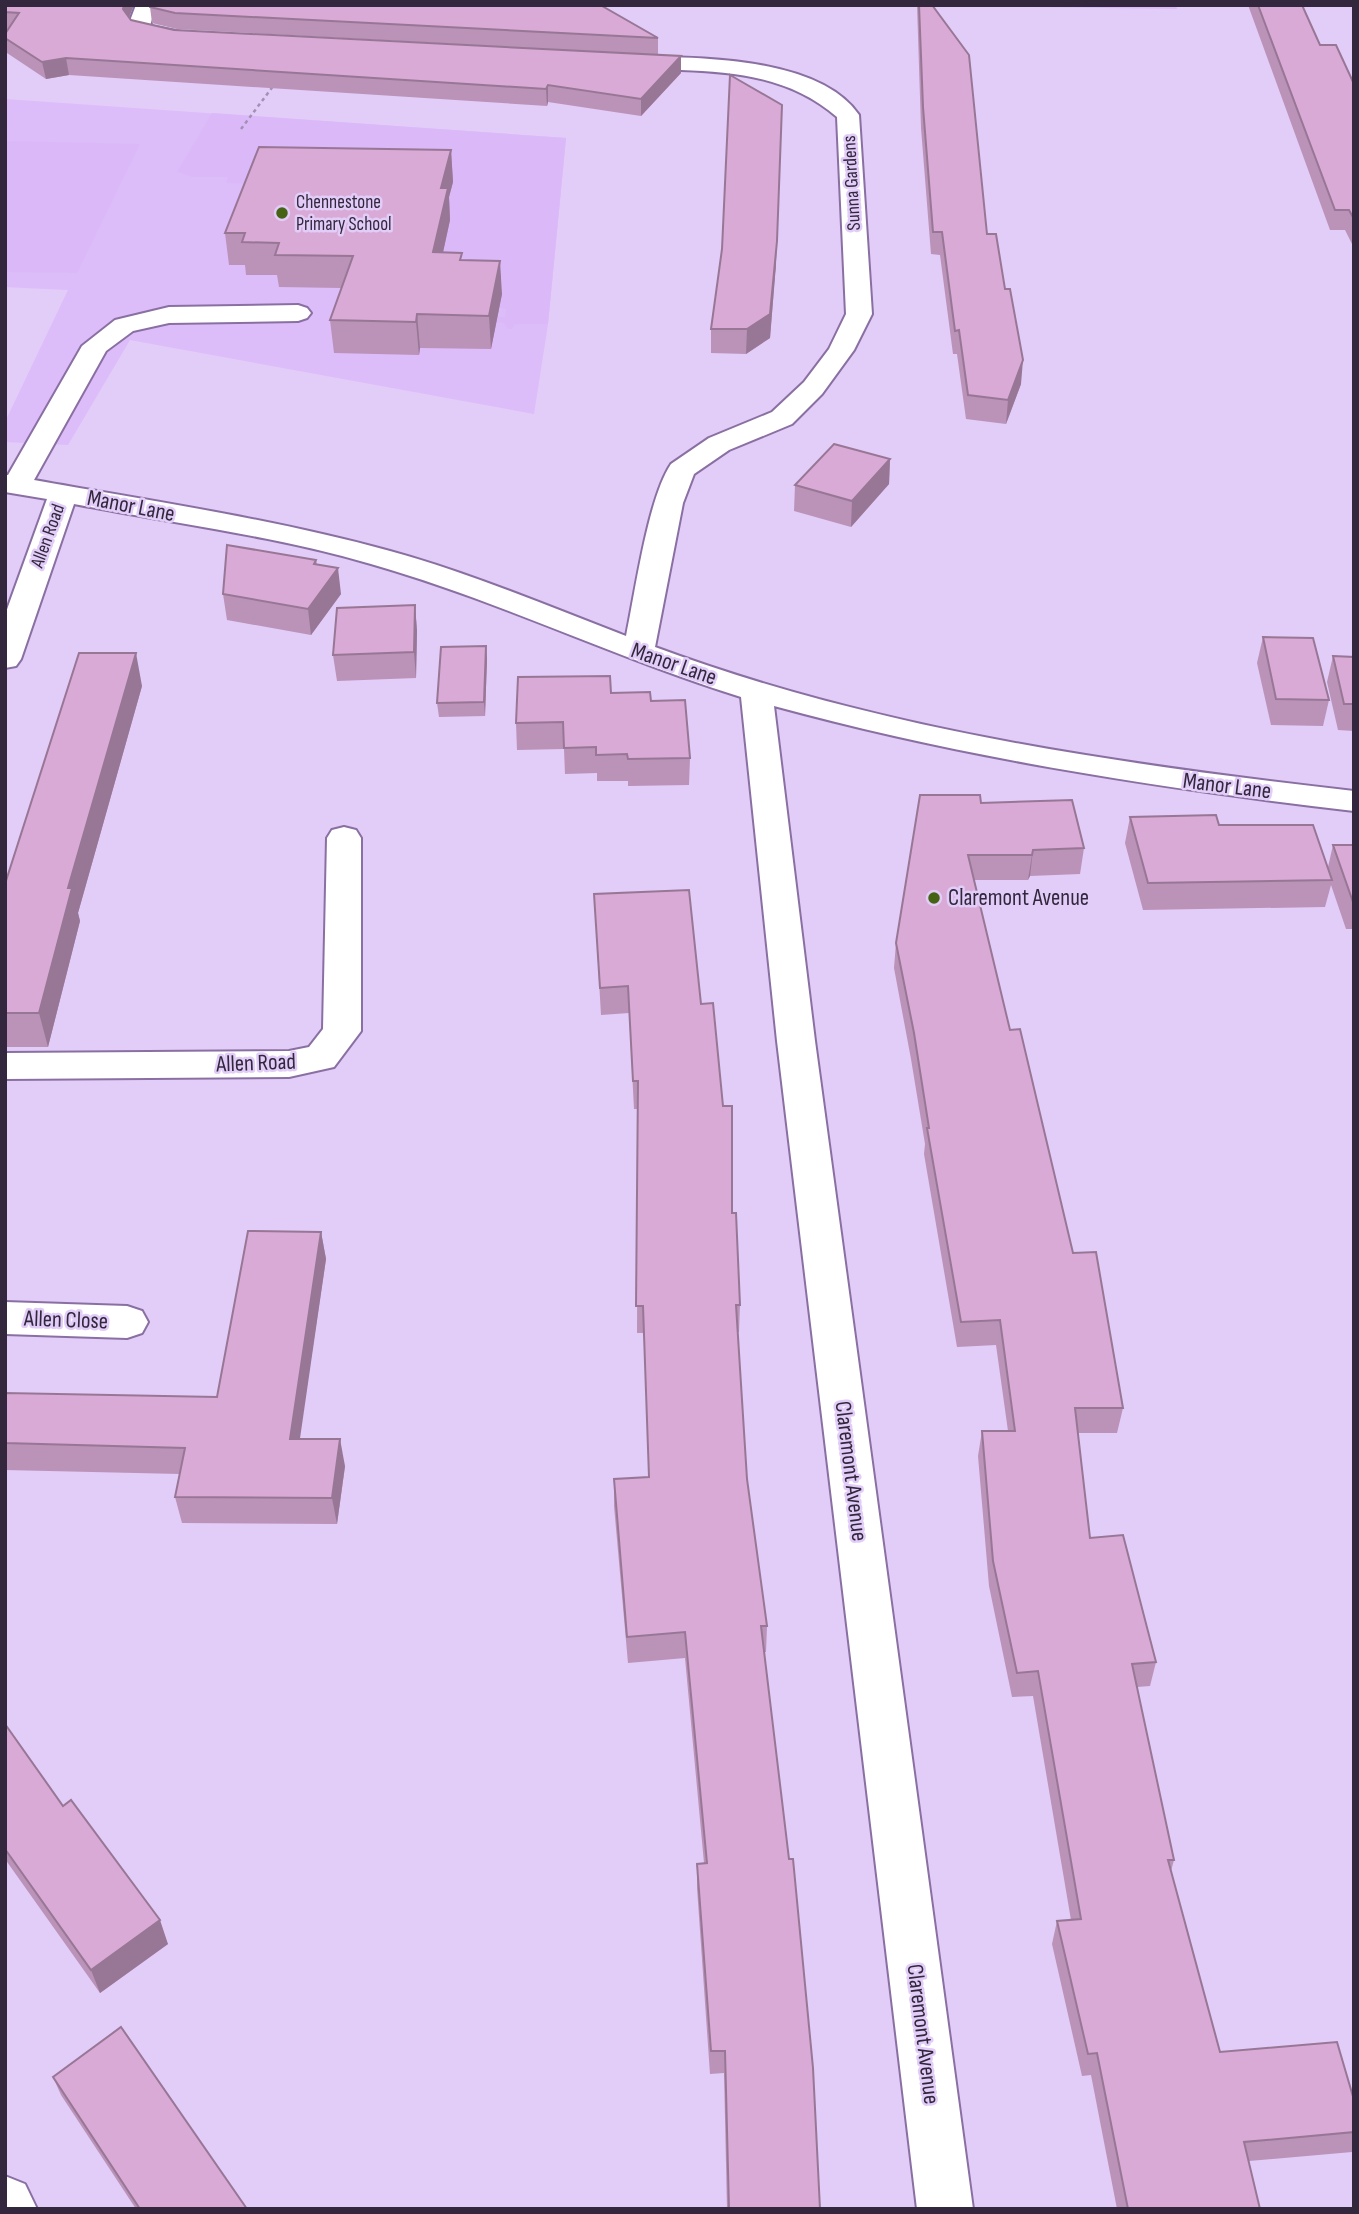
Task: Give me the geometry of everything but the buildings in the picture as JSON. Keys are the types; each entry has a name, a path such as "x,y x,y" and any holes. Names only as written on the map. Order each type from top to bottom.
{"street":[{"path":"146,5 138,26 143,31 177,38 202,39"},
{"name":"Sunna Gardens","path":"604,61 727,67 769,73 834,99 848,115 849,128 859,314 841,350 813,388 782,418 719,444 681,470 669,503 638,652"},
{"path":"11,484 95,346 124,325 169,315 298,313"},
{"name":"Manor Lane","path":"11,484 340,546 390,560 638,652 756,692 933,735 1215,786 1354,801"},
{"name":"Allen Road","path":"5,659 11,625 64,493"},
{"name":"Claremont Avenue","path":"756,692 796,1041 945,2209"},
{"name":"Allen Road","path":"5,1066 289,1064 321,1058 342,1031 344,838"},
{"name":"Allen Close","path":"5,1318 127,1322"},
{"path":"5,2204 9,2209"}],"path":[{"path":"241,130 281,75"}],"shaded area":[{"path":"902,5 1176,5 1177,9"},
{"name":"Chennestone Primary School","path":"5,99 566,138 548,324 534,414 130,340 68,445 5,442 5,422 68,290 5,287"},
{"path":"212,113 566,138 548,324 515,324 512,329 508,329 504,323 496,322 498,317 505,317 506,309 499,308 502,294 436,285 443,220 453,180 261,176 258,184 226,183 228,177 192,177 177,172"},
{"path":"5,141 140,144 77,273 5,272"}],"place":[{"name":"Chennestone Primary School","path":"282,213"},
{"name":"Claremont Avenue","path":"934,898"}]}
